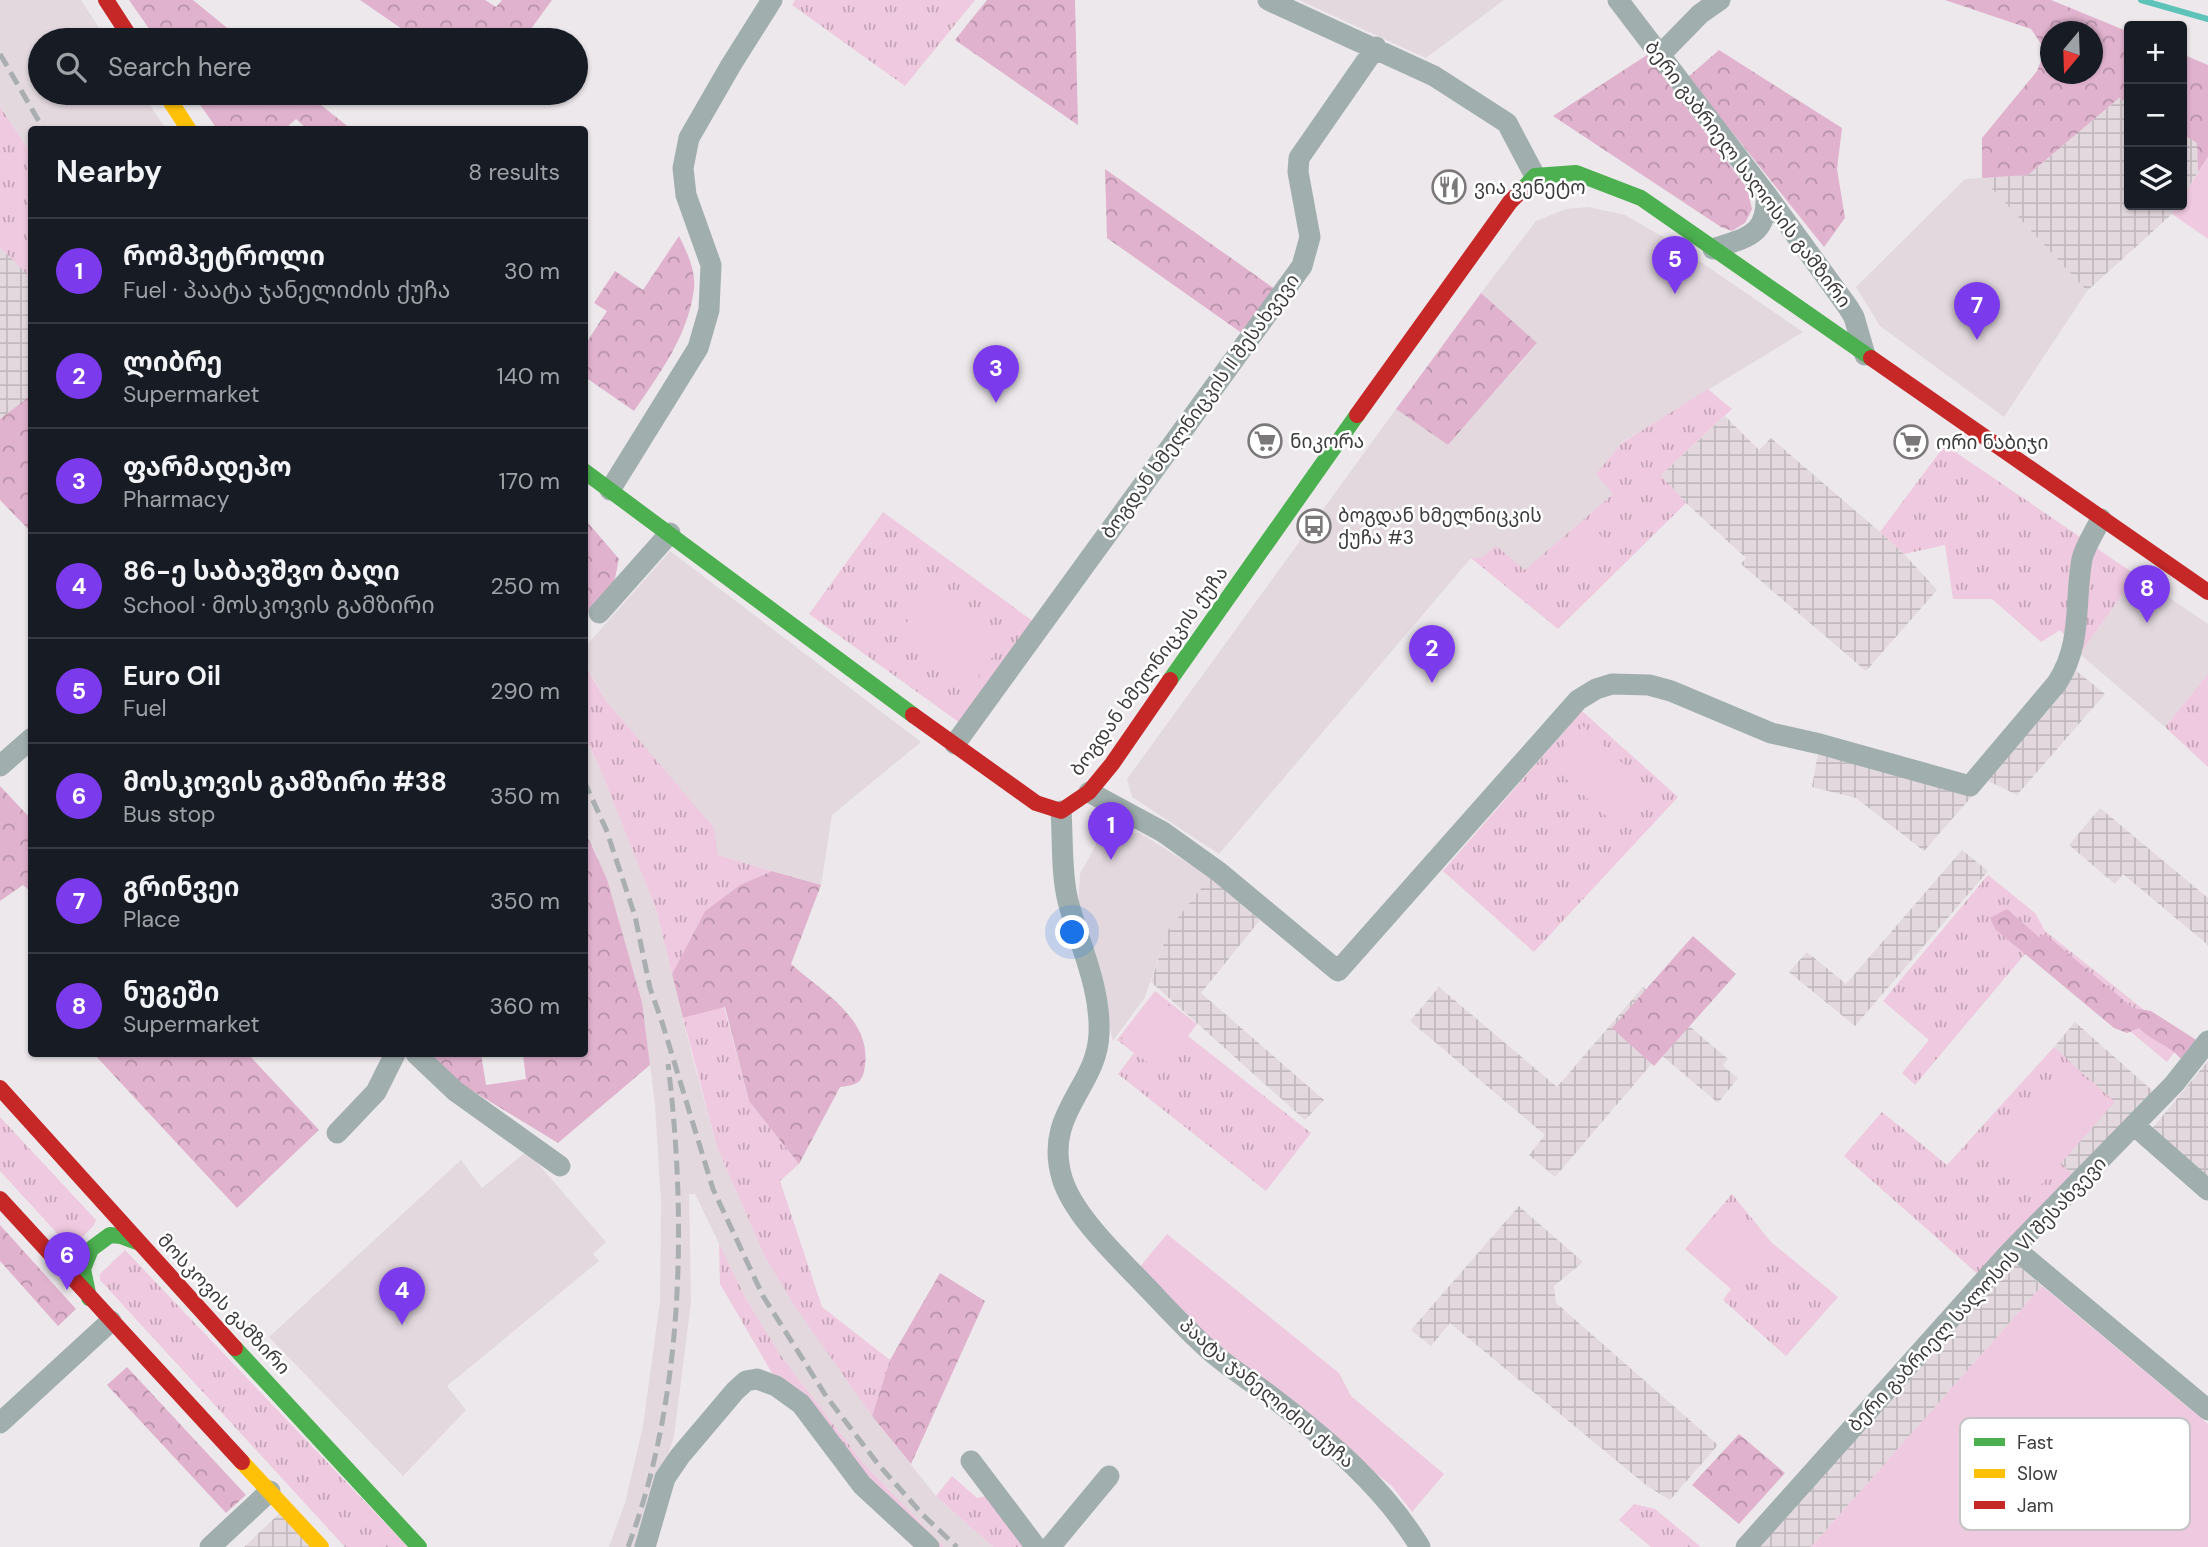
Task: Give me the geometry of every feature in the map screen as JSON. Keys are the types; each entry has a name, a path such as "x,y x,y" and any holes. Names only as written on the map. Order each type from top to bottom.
{"main road":[{"path":"106,0 124,28"},
{"path":"173,105 187,126"},
{"name":"ბერი გაბრიელ სალოსის გამზირი","path":"1535,176 1576,173 1641,198 2208,592"},
{"name":"ბოგდან ხმელნიცკის ქუჩა","path":"1061,811 1089,792 1112,764 1427,315 1510,202 1535,176"},
{"path":"588,474 784,617 834,658 1036,803 1061,811"},
{"name":"მოსკოვის გამზირი","path":"0,1088 137,1242 419,1547"},
{"path":"0,1199 321,1547"},
{"path":"89,1298 82,1280 82,1269 85,1256 93,1246 107,1236 118,1235 137,1242"}],"street":[{"path":"610,489 698,348 709,310 711,265 686,195 683,169 690,138 772,0"},
{"path":"1268,0 1376,47 1434,76 1507,123 1535,176"},
{"name":"ბერი გაბრიელ სალოსის გამზირი","path":"1618,0 1766,194 1854,317 1865,355"},
{"path":"1660,55 1700,14 1720,0"},
{"name":"ბოგდან ხმელნიცკის II შესახვევი","path":"955,744 1302,266 1310,237 1298,172 1299,159 1376,47"},
{"path":"1713,249 1753,235 1767,215 1766,194"},
{"path":"1089,792 1163,832 1219,872 1338,971 1577,700 1596,689 1612,684 1649,685 1671,691 1771,733 1970,786 2057,683 2066,668 2074,642 2082,557 2101,519"},
{"path":"599,614 670,533"},
{"path":"0,766 28,741"},
{"name":"პაატა ჯანელიძის ქუჩა","path":"1061,811 1067,898 1093,983 1099,1035 1091,1063 1058,1134 1057,1155 1062,1180 1071,1199 1109,1248 1209,1350 1317,1433 1360,1473 1391,1506 1420,1547"},
{"name":"ბერი გაბრიელ სალოსის VI შესახვევი","path":"1746,1547 2014,1248 2174,1084 2208,1041"},
{"path":"337,1133 376,1092 394,1057"},
{"path":"419,1057 455,1091 560,1166"},
{"path":"2134,1125 2208,1190"},
{"path":"2014,1248 2208,1410"},
{"path":"0,1423 111,1321"},
{"path":"645,1547 665,1478 680,1455 735,1391 746,1381 757,1379 775,1386 801,1404 862,1485 929,1547"},
{"path":"971,1461 1036,1547"},
{"path":"1050,1547 1109,1476"},
{"path":"211,1547 270,1491"}],"shaded area":[{"path":"0,0 81,0 99,28 28,28 28,105 150,105 164,126 28,126 28,149 0,107"},
{"path":"1299,0 1504,0 1426,58"},
{"path":"2119,98 2124,101 2124,210 2174,210 2087,291 1982,178 2028,175"},
{"path":"2187,137 2197,143 2198,172 2187,190"},
{"path":"1982,178 2087,291 2004,417 1880,326 1856,287 1965,179"},
{"path":"1588,207 1625,215 1670,241 1803,332 1621,443 1613,494 1525,571 1481,558 1471,558 1219,854 1132,797 1127,779 1396,409 1448,445 1537,344 1481,293 1536,221 1566,209"},
{"path":"0,247 28,274 28,397 0,419"},
{"path":"1725,416 1759,450 1771,438 1880,532 1937,590 1866,671 1741,564 1746,558 1686,503 1661,475"},
{"path":"670,551 921,742 832,815 821,885 718,855 713,828 606,701 588,668 588,644"},
{"path":"2136,575 2208,624 2208,674 2165,727 2080,654"},
{"path":"2074,669 2105,694 2017,795 1986,780"},
{"path":"588,746 597,761 657,912 717,1147 765,1257 872,1416 936,1496 993,1547 944,1547 863,1463 781,1356 745,1297 695,1194 689,1194 691,1302 674,1436 640,1547 609,1547 625,1503 643,1426 660,1301 661,1203 655,1105 642,1002 607,879 588,836"},
{"path":"1818,753 1974,794 1924,851 1856,798 1812,787"},
{"path":"2100,808 2208,898 2208,945 2123,874 2115,884 2069,845"},
{"path":"1116,833 1140,833 1210,877 1168,930 1145,997 1113,1041 1078,907 1080,874 1098,841"},
{"path":"1962,850 1988,871 1855,1026 1789,972 1807,952 1846,984"},
{"path":"1210,877 1260,920 1201,993 1324,1100 1305,1120 1151,982 1168,930"},
{"path":"1439,987 1557,1087 1643,987 1728,1059 1723,1066 1738,1078 1718,1103 1660,1054 1555,1177 1529,1155 1545,1135 1410,1021"},
{"path":"2075,1022 2154,1092 2074,1176 2060,1164 2114,1102 2054,1047"},
{"path":"2208,1061 2208,1180 2151,1130"},
{"path":"527,1151 606,1242 593,1254 599,1261 447,1386 466,1410 403,1476 269,1337 461,1160 482,1188"},
{"path":"1519,1206 1583,1262 1554,1286 1556,1303 1718,1445 1670,1500 1647,1486 1450,1323 1431,1346 1411,1330"},
{"path":"2014,1261 2042,1286 1811,1547 1753,1547"},
{"path":"282,1511 315,1547 244,1547"}],"green space":[{"path":"129,0 193,0 227,28 149,28"},
{"path":"360,0 485,0 496,7 502,0 552,0 532,28 401,28"},
{"path":"795,0 975,0 905,86 792,5"},
{"path":"987,0 1075,0 1078,125 955,40"},
{"path":"1945,0 2051,0 2102,21 2040,21 2040,42 2031,29"},
{"path":"2103,21 2124,30 2124,101 2119,98 2028,175 1982,178 1982,138 2037,71 2040,63 2040,84 2103,84"},
{"path":"1719,50 1842,128 1837,169 1845,218 1824,247 1688,77"},
{"path":"1647,55 1747,188 1752,209 1745,223 1732,231 1721,227 1553,116"},
{"path":"2187,56 2208,65 2208,157 2198,172 2197,143 2187,137"},
{"path":"200,105 321,105 347,126 304,126 296,119 288,126 215,126"},
{"path":"0,107 28,149 28,275 0,247"},
{"path":"2208,157 2208,239 2172,214 2174,210 2187,210 2187,190"},
{"path":"1105,169 1275,289 1243,334 1107,238"},
{"path":"679,236 694,275 691,306 672,353 634,411 588,379 588,340 607,311 594,303 615,271 643,290"},
{"path":"1481,293 1537,343 1448,445 1396,409"},
{"path":"1708,389 1732,409 1661,475 1686,503 1558,629 1471,558 1481,558 1496,546 1525,570 1613,494 1596,474 1622,443"},
{"path":"28,397 28,529 0,500 0,419"},
{"path":"1945,445 2136,575 2080,654 2060,630 2041,642 1992,599 1953,599 1945,545 1904,554 1880,532"},
{"path":"883,512 1034,622 960,723 809,614"},
{"path":"588,523 619,559 613,588 588,612"},
{"path":"1594,526 1611,550 1583,570 1565,546"},
{"path":"927,594 1000,647 972,685 899,633"},
{"path":"588,670 606,701 714,828 718,855 772,871 740,885 705,911 672,974 657,912 597,761 588,745"},
{"path":"2208,674 2208,767 2165,727"},
{"path":"1582,711 1678,797 1534,952 1443,871"},
{"path":"1583,726 1654,793 1620,829 1548,762"},
{"path":"0,786 28,816 28,889 23,885 0,901"},
{"path":"588,838 607,879 642,1002 650,1065 558,1143 417,1057 481,1057 486,1085 526,1079 523,1057 588,1057"},
{"path":"772,871 821,885 791,964 842,1007 860,1033 865,1048 865,1065 860,1080 840,1087 799,1164 749,1101 725,1007 683,1018 672,974 705,911 740,885"},
{"path":"1988,875 2035,913 2045,931 2183,1041 2167,1062 2030,948 1915,1085 1902,1073 1929,1040 1883,1001"},
{"path":"2007,909 2039,937 2045,934 2133,1008 2151,1011 2201,1043 2190,1057 2180,1058 2139,1028 2127,1033 2114,1028 1995,929 1990,918"},
{"path":"1693,936 1736,974 1654,1066 1612,1028"},
{"path":"1155,991 1197,1024 1188,1036 1311,1133 1266,1191 1118,1074 1134,1053 1117,1040"},
{"path":"1156,996 1193,1024 1157,1070 1120,1041"},
{"path":"724,1007 749,1101 799,1164 780,1181 822,1307 890,1360 872,1416 796,1308 765,1257 717,1147 683,1018"},
{"path":"2054,1047 2115,1102 2061,1163 2074,1176 1980,1276 1844,1156 1882,1112 1947,1165"},
{"path":"97,1057 251,1057 319,1130 237,1208"},
{"path":"2068,1063 2113,1103 2034,1193 1989,1153"},
{"path":"0,1117 96,1220 76,1244 67,1244 0,1171"},
{"path":"1732,1194 1771,1242 1838,1297 1786,1356 1723,1300 1731,1289 1685,1249"},
{"path":"1717,1214 1767,1257 1737,1292 1687,1248"},
{"path":"0,1225 76,1309 58,1326 0,1261"},
{"path":"1167,1234 1339,1373 1351,1396 1444,1474 1412,1512 1392,1486 1210,1341 1138,1269"},
{"path":"719,1243 745,1297 781,1356 863,1463 944,1547 934,1547 869,1489 791,1388 772,1373 720,1284"},
{"path":"125,1250 408,1547 345,1547 100,1280 100,1274"},
{"path":"940,1273 985,1301 911,1464 872,1416 890,1360"},
{"path":"2042,1286 2208,1424 2208,1547 1811,1547"},
{"path":"127,1367 246,1495 226,1513 107,1385"},
{"path":"1739,1434 1785,1473 1739,1524 1692,1485"},
{"path":"952,1476 977,1498 989,1495 1031,1547 993,1547 936,1496"},
{"path":"1634,1504 1655,1509 1701,1547 1651,1547 1619,1520"}],"waterway":[{"path":"2141,0 2208,19"}],"railway":[{"path":"0,54 28,102"},
{"path":"30,105 42,126"},
{"path":"588,790 606,829 635,916 650,988 713,1189 763,1296 826,1396 878,1464 923,1515 957,1547"},
{"path":"628,1547 647,1490 661,1431 676,1308 678,1184 668,1064"}],"traffic: fast":[{"path":"1522,190 1535,176 1576,173 1641,198 1871,358"},
{"path":"1170,680 1357,415"},
{"path":"588,474 913,715"},
{"path":"89,1298 83,1269 91,1249 110,1235 137,1242"},
{"path":"235,1348 419,1547"}],"traffic: slow":[{"path":"173,105 186,126"},
{"path":"242,1462 321,1547"}],"traffic: jam":[{"path":"106,0 124,28"},
{"path":"1357,415 1510,202 1522,190"},
{"path":"1871,358 2208,592"},
{"path":"913,715 1036,803 1061,811 1089,792 1112,764 1170,680"},
{"path":"0,1088 235,1348"},
{"path":"0,1199 242,1462"}],"place":[{"name":"ვია ვენეტო","path":"1449,187"},
{"name":"Euro Oil","path":"1675,294"},
{"name":"გრინვეი","path":"1977,340"},
{"name":"ფარმადეპო","path":"996,403"},
{"name":"ნიკორა","path":"1265,441"},
{"name":"ორი ნაბიჯი","path":"1911,442"},
{"name":"ბოგდან ხმელნიცკის ქუჩა #3","path":"1314,526"},
{"name":"ნუგეში","path":"2147,623"},
{"name":"ლიბრე","path":"1432,683"},
{"name":"რომპეტროლი","path":"1111,860"},
{"name":"მოსკოვის გამზირი #38","path":"67,1290"},
{"name":"86-ე საბავშვო ბაღი","path":"402,1325"}]}
